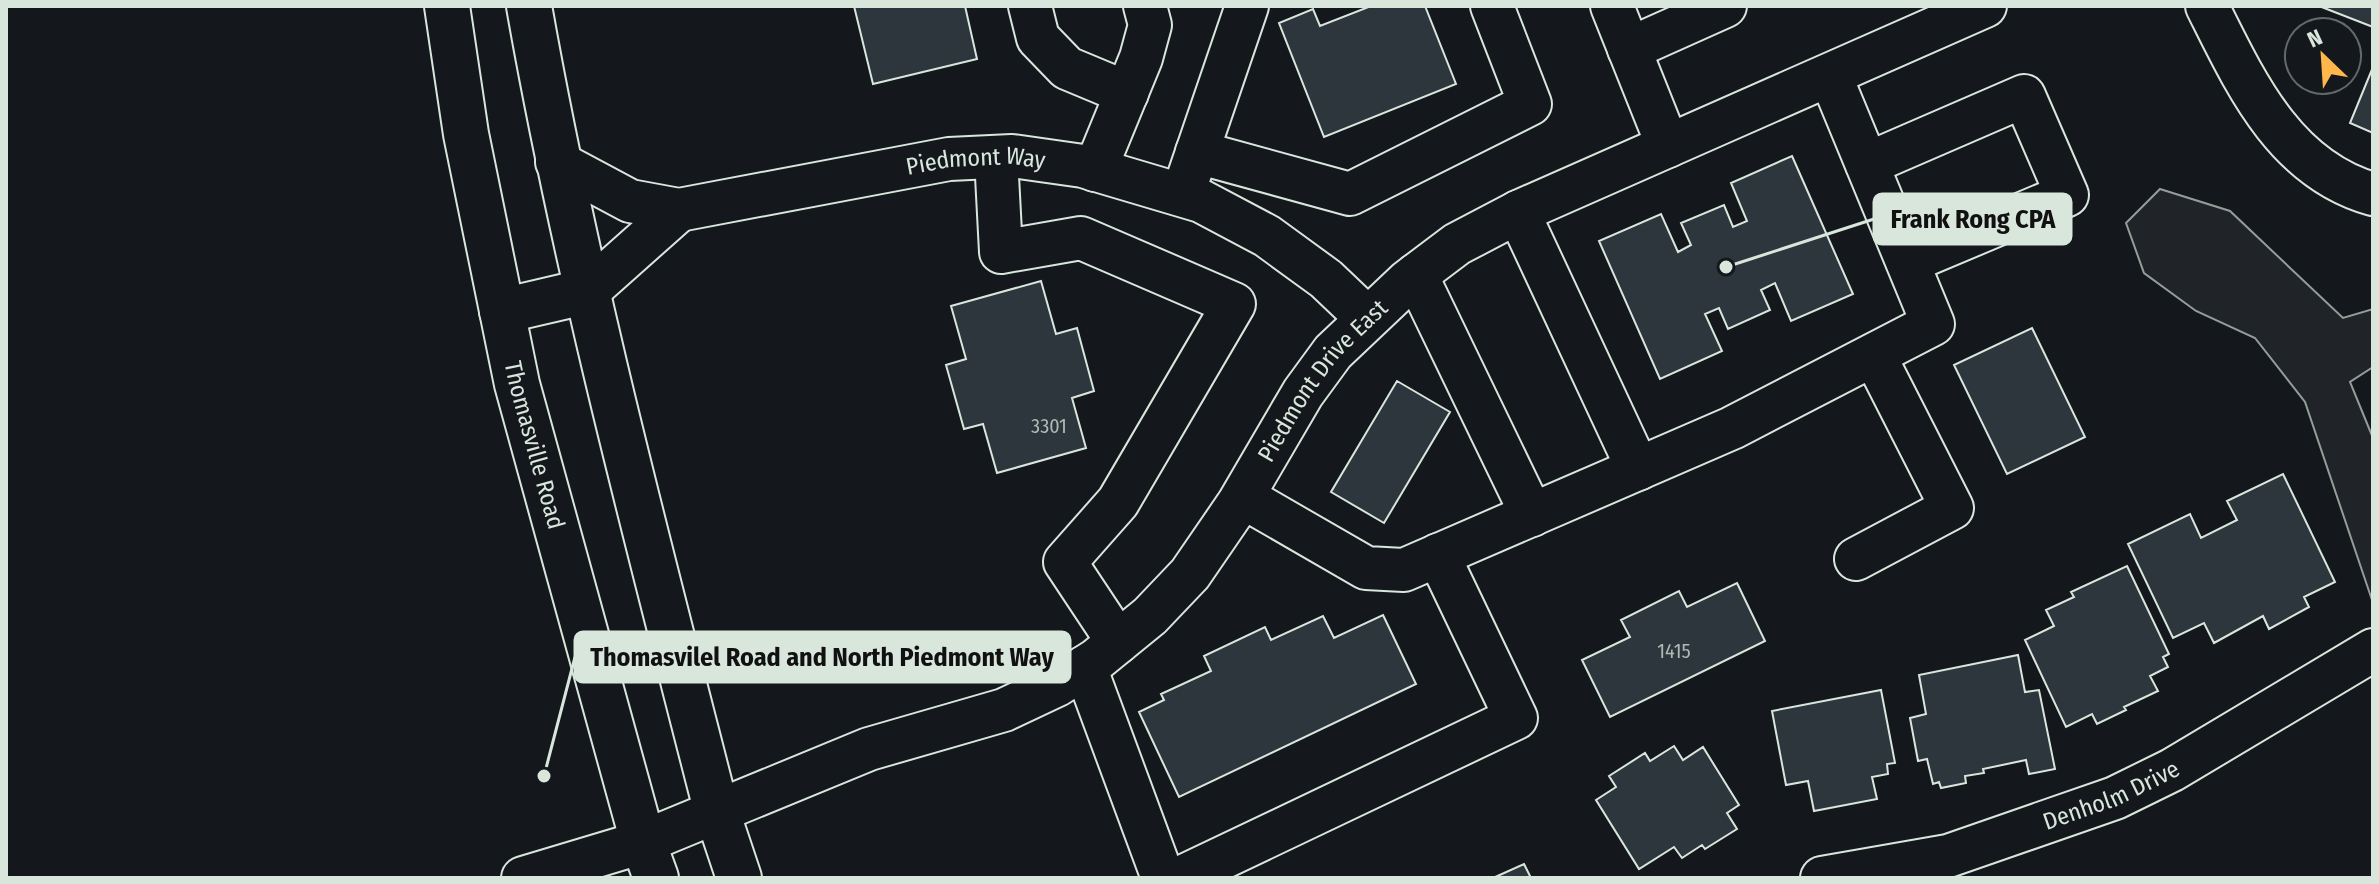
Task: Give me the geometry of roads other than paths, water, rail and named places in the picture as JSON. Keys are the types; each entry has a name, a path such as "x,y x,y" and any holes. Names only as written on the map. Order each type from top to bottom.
{"main road":[{"name":"Thomasville Road","path":"447,6 466,134 521,398 650,860"},
{"path":"529,6 557,162 588,291 716,809 739,878"},
{"path":"502,311 588,291"}],"street":[{"path":"1030,6 1038,38 1067,68 1127,93"},
{"path":"1095,170 1127,93 1150,25 1145,6"},
{"path":"1182,196 1247,6"},
{"path":"1197,152 1350,194 1530,104 1492,6"},
{"path":"1612,6 1668,146"},
{"path":"1629,49 1725,6"},
{"name":"Piedmont Drive East","path":"523,878 650,860 716,809 869,749 1004,710 1085,667 1118,642 1190,574 1243,497 1303,393 1333,352 1416,275 1457,244 1518,212 1985,6"},
{"path":"2207,6 2254,98 2287,141 2348,187 2373,194"},
{"path":"1243,497 1366,568 1404,570 1732,428 1933,324 1830,75"},
{"path":"1867,164 2024,96 2067,195 1908,262"},
{"name":"Piedmont Way","path":"557,162 630,201 679,210 898,167 996,157 1095,170 1201,201 1267,236 1326,279 1367,318"},
{"path":"996,157 1001,252 1081,238 1234,304 1118,502 1065,562 1118,642"},
{"path":"588,291 679,210"},
{"path":"1518,212 1638,469"},
{"path":"1416,275 1532,515"},
{"path":"1856,559 1952,508 1874,355"},
{"path":"1180,878 1516,718 1438,555"},
{"name":"Denholm Drive","path":"1822,878 1908,872 2115,798 2172,770 2373,650"},
{"path":"1085,667 1163,878"}],"place":[{"name":"Frank Rong CPA","path":"1726,267"},
{"name":"Thomasvilel Road and North Piedmont Way","path":"544,776"}]}
